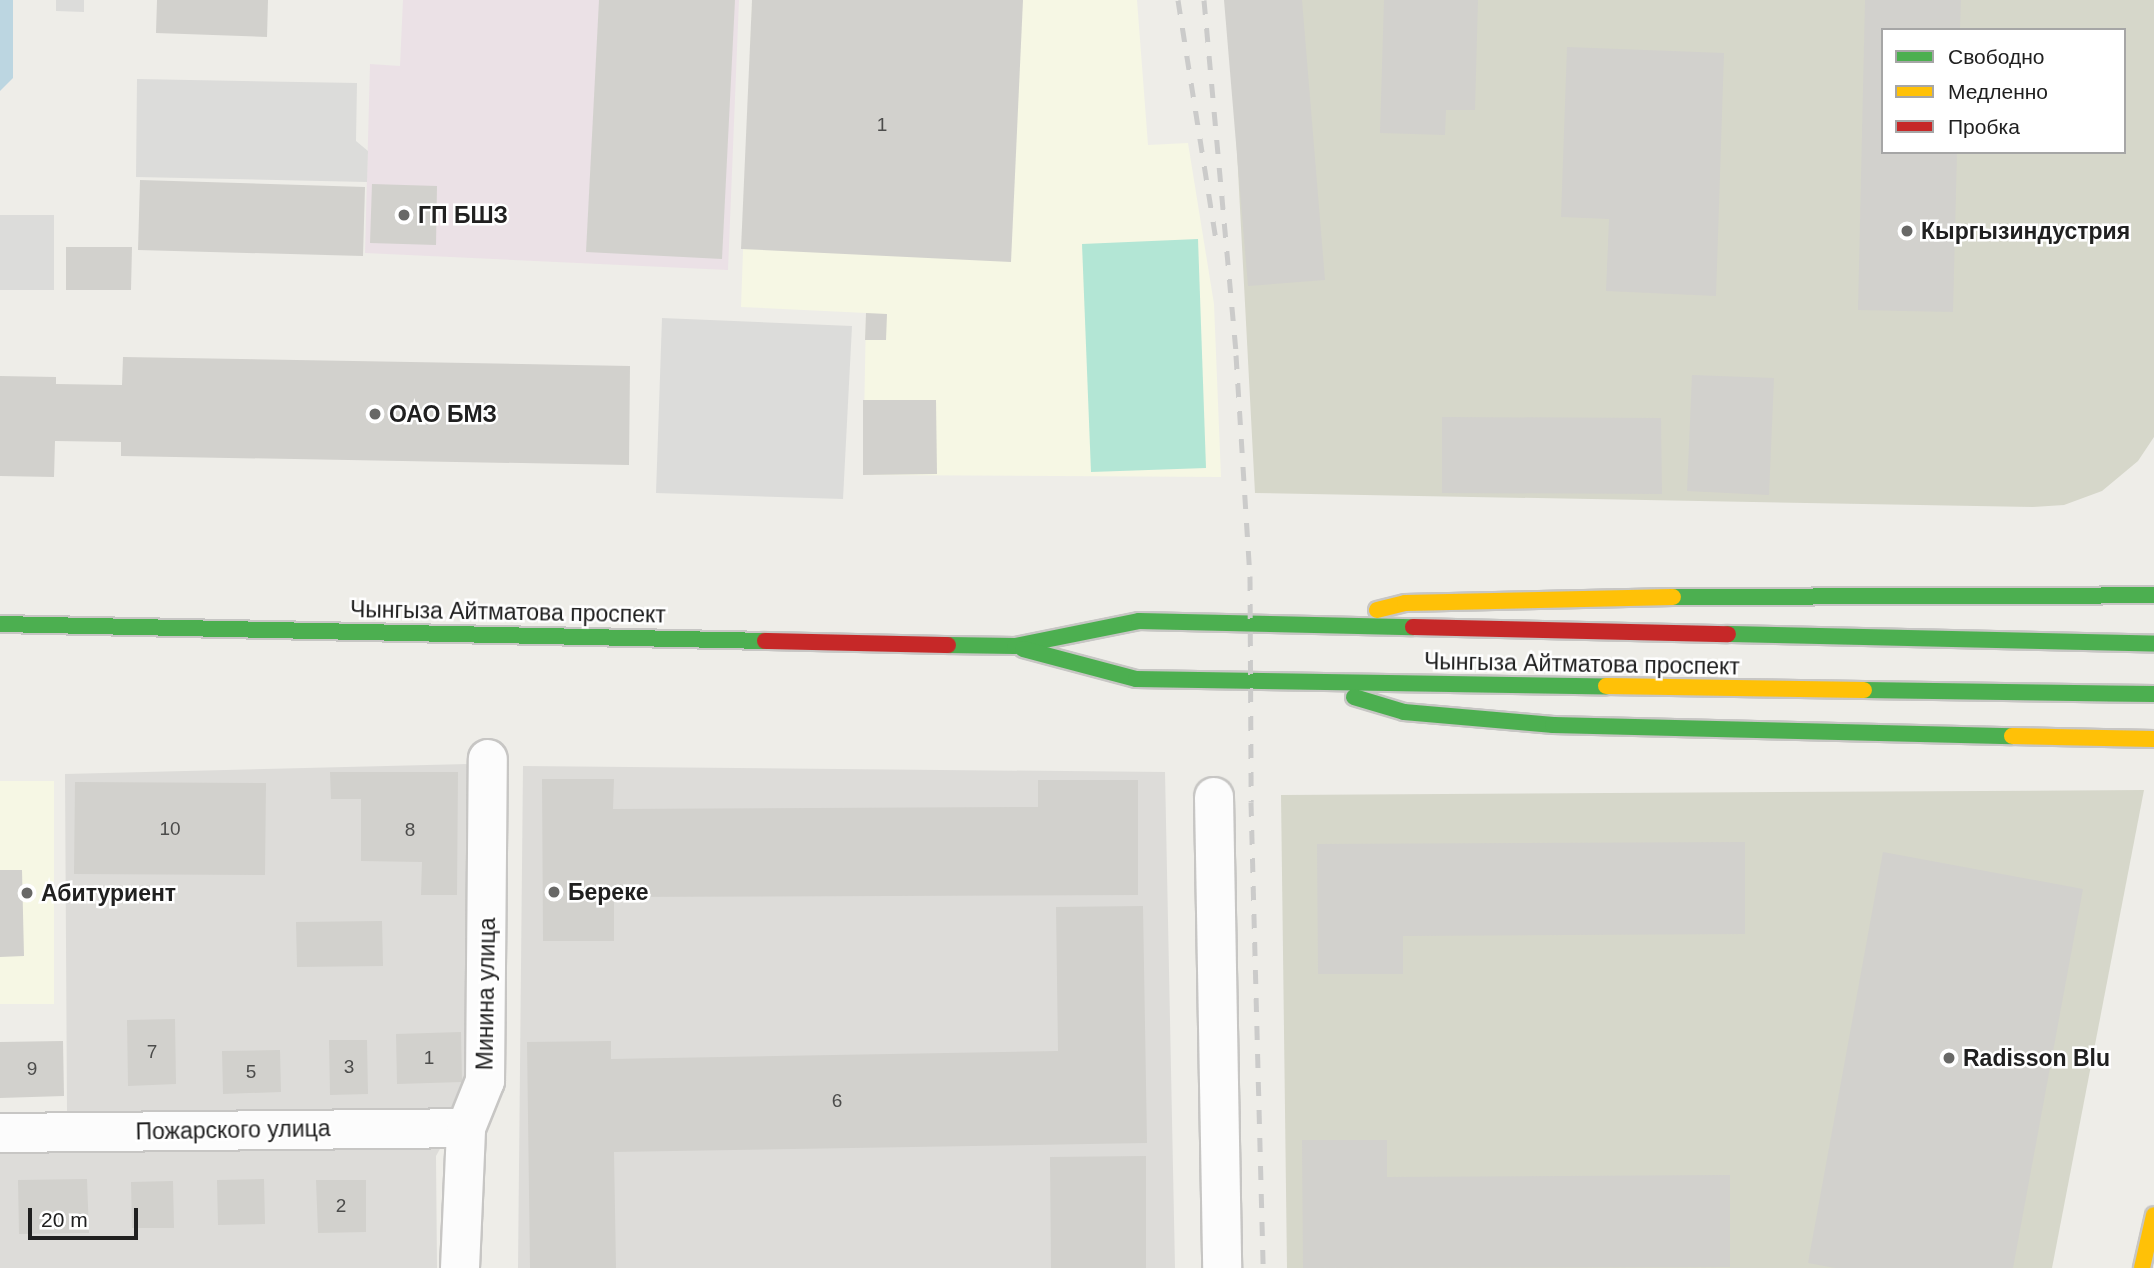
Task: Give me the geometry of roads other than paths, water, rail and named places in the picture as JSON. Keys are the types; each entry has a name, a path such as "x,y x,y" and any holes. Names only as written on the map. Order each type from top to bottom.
{"main road":[{"path":"1309,626 1419,602 1625,597 2154,595"},
{"name":"Чынгыза Айтматова проспект","path":"0,624 1014,646 1139,621 2154,644"},
{"name":"Чынгыза Айтматова проспект","path":"1014,646 1136,679 1309,684 2154,694"},
{"path":"1309,684 1404,712 1553,725 2154,739"},
{"path":"2142,1268 2154,1215"}],"street":[{"name":"Минина улица","path":"460,1268 467,1128 485,1081 488,759"},
{"path":"1214,797 1222,1268"},
{"name":"Пожарского улица","path":"0,1133 467,1128"}],"water":[{"path":"0,0 13,0 13,78 0,91"}],"railway":[{"path":"1178,0 1217,245"},
{"path":"1204,0 1236,355 1250,576 1251,802 1263,1268"}],"place":[{"name":"ГП БШЗ","path":"404,215"},
{"name":"Кыргызиндустрия","path":"1907,231"},
{"name":"ОАО БМЗ","path":"375,414"},
{"name":"Береке","path":"554,892"},
{"name":"Абитуриент","path":"27,893"},
{"name":"Radisson Blu","path":"1949,1058"}]}
